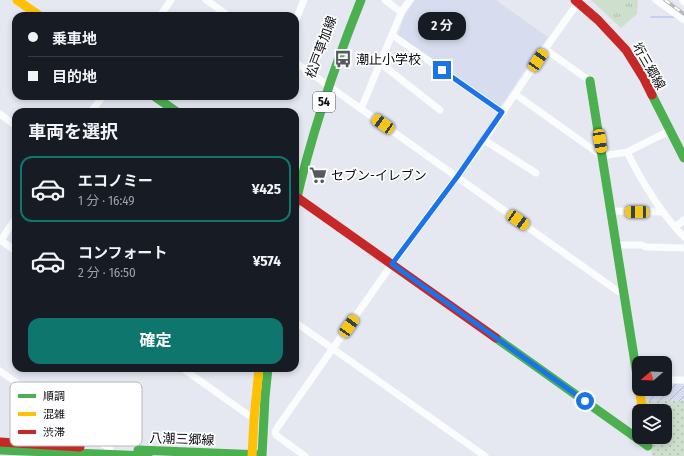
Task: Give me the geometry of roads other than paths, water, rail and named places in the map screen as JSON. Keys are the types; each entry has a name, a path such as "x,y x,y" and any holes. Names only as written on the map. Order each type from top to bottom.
{"main road":[{"path":"17,0 34,12"},
{"name":"松戸草加線","path":"299,160 352,0"},
{"name":"松戸草加線","path":"299,188 325,84 361,0"},
{"name":"垳三郷線","path":"578,1 626,50 642,77 669,131 679,142 684,158"},
{"path":"590,81 634,356"},
{"path":"160,100 171,108"},
{"path":"299,202 392,264 632,431"},
{"path":"252,456 259,372"},
{"path":"262,456 268,372"},
{"name":"八潮三郷線","path":"0,442 10,443"},
{"path":"648,444 650,456"},
{"name":"八潮三郷線","path":"63,446 110,449 138,453 268,456"},
{"path":"0,450 148,456"}],"street":[{"path":"163,12 171,0"},
{"path":"206,0 223,12"},
{"path":"299,12 303,0"},
{"path":"385,0 401,12"},
{"path":"361,109 401,12 410,0"},
{"path":"656,0 684,20"},
{"path":"305,456 276,435 275,432 392,264 484,140 578,1"},
{"path":"392,35 502,112"},
{"path":"545,49 590,81"},
{"path":"380,63 440,110"},
{"path":"299,65 619,292 624,291"},
{"path":"515,94 602,156 627,152 669,131"},
{"path":"0,114 12,123"},
{"path":"484,140 536,173"},
{"path":"627,152 638,173 663,212 684,237"},
{"path":"610,211 663,212"},
{"path":"675,227 684,220"},
{"path":"12,224 1,241 12,248"},
{"path":"616,245 684,248"},
{"path":"299,325 485,456"},
{"path":"0,371 16,382"},
{"path":"188,372 254,419"},
{"path":"672,380 684,380"},
{"path":"106,446 110,449"}],"waterway":[{"path":"651,17 676,17"}],"railway":[{"path":"665,0 684,14"}],"place":[{"name":"潮止小学校","path":"343,59"},
{"name":"セブン-イレブン","path":"318,175"}]}
